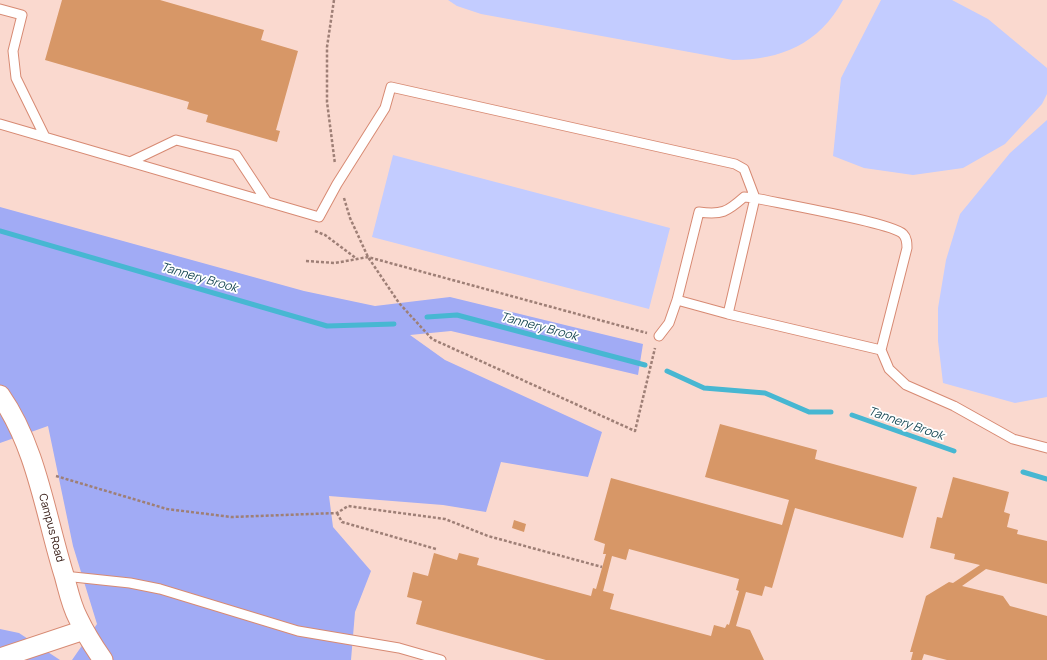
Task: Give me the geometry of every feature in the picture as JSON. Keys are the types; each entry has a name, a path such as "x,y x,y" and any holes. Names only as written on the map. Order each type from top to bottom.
{"street":[{"name":"Campus Road","path":"0,395 14,417 26,442 36,470 73,607 84,630 103,660"},
{"path":"0,658 84,630"}],"lane":[{"path":"0,9 22,15 14,51 16,78 45,137"},
{"path":"0,124 319,217 336,184 385,108 391,87 735,164 744,169 756,198 728,314"},
{"path":"130,162 176,140 236,156 268,202"},
{"path":"658,336 669,324 677,300 699,212 715,214 729,210 744,197 756,198 895,228 907,239 907,248 881,350 889,369 906,385 954,406 1013,439 1047,448"},
{"path":"677,300 728,314 881,350"},
{"path":"64,576 130,582 160,589 298,630 399,648 441,660"}],"path":[{"path":"334,0 327,47 327,102 333,157 336,168"},
{"path":"343,194 350,218 368,258 399,303 432,339 635,431 655,351"},
{"path":"315,231 325,235 358,259"},
{"path":"306,261 335,263 368,258 658,336"},
{"path":"50,475 167,509 231,517 337,513 348,506 445,519 488,536 602,567"},
{"path":"337,513 342,522 436,549"}],"shaded area":[{"path":"448,0 843,0 822,28 797,46 783,53 767,57 733,60 481,14 457,6"},
{"path":"881,0 952,0 988,19 1047,68 1047,94 1042,104 1005,144 963,168 913,175 864,168 833,156 841,78"},
{"path":"1047,120 1047,397 1015,403 943,383 938,341 938,308 946,260 960,214 1010,153"},
{"path":"393,155 670,228 649,309 372,237"},
{"path":"0,207 304,291 375,306 450,297 643,344 638,375 451,331 410,335 445,360 602,432 588,477 501,462 486,512 443,505 329,496 333,527 371,571 355,612 351,660 72,660 97,624 73,546 48,426 0,443"},
{"path":"0,629 19,633 60,660 0,660"}],"building":[{"path":"62,0 160,0 264,30 261,40 298,51 276,130 280,131 277,142 206,122 208,115 187,109 189,102 45,60"},
{"path":"720,424 817,450 815,459 917,487 903,538 795,508 772,588 765,586 762,596 746,592 736,626 750,630 764,660 546,660 416,624 422,601 407,597 413,572 428,576 434,553 457,560 459,553 479,558 477,565 591,596 593,588 596,589 606,554 603,554 605,544 594,540 611,478 782,525 789,500 705,477","holes":["629,549 739,579 736,590 739,591 729,625 727,624 725,628 714,625 711,636 610,609 614,594 603,591 612,556 626,560"]},
{"path":"953,477 1009,492 1004,512 1010,514 1007,527 1018,530 1017,534 1047,541 1047,584 986,569 962,586 1003,596 1010,606 1047,616 1047,660 947,660 924,654 922,660 911,660 913,652 910,652 926,596 949,582 953,583 980,565 954,559 955,554 930,548 937,517 942,518"},
{"path":"514,520 526,524 524,532 512,528"}],"waterway":[{"name":"Tannery Brook","path":"0,231 327,326 394,324"},
{"name":"Tannery Brook","path":"427,317 457,315 645,365"},
{"name":"Tannery Brook","path":"667,371 704,388 765,393 809,412 831,412"},
{"name":"Tannery Brook","path":"852,415 954,451"},
{"name":"Tannery Brook","path":"1023,472 1047,479"}]}
